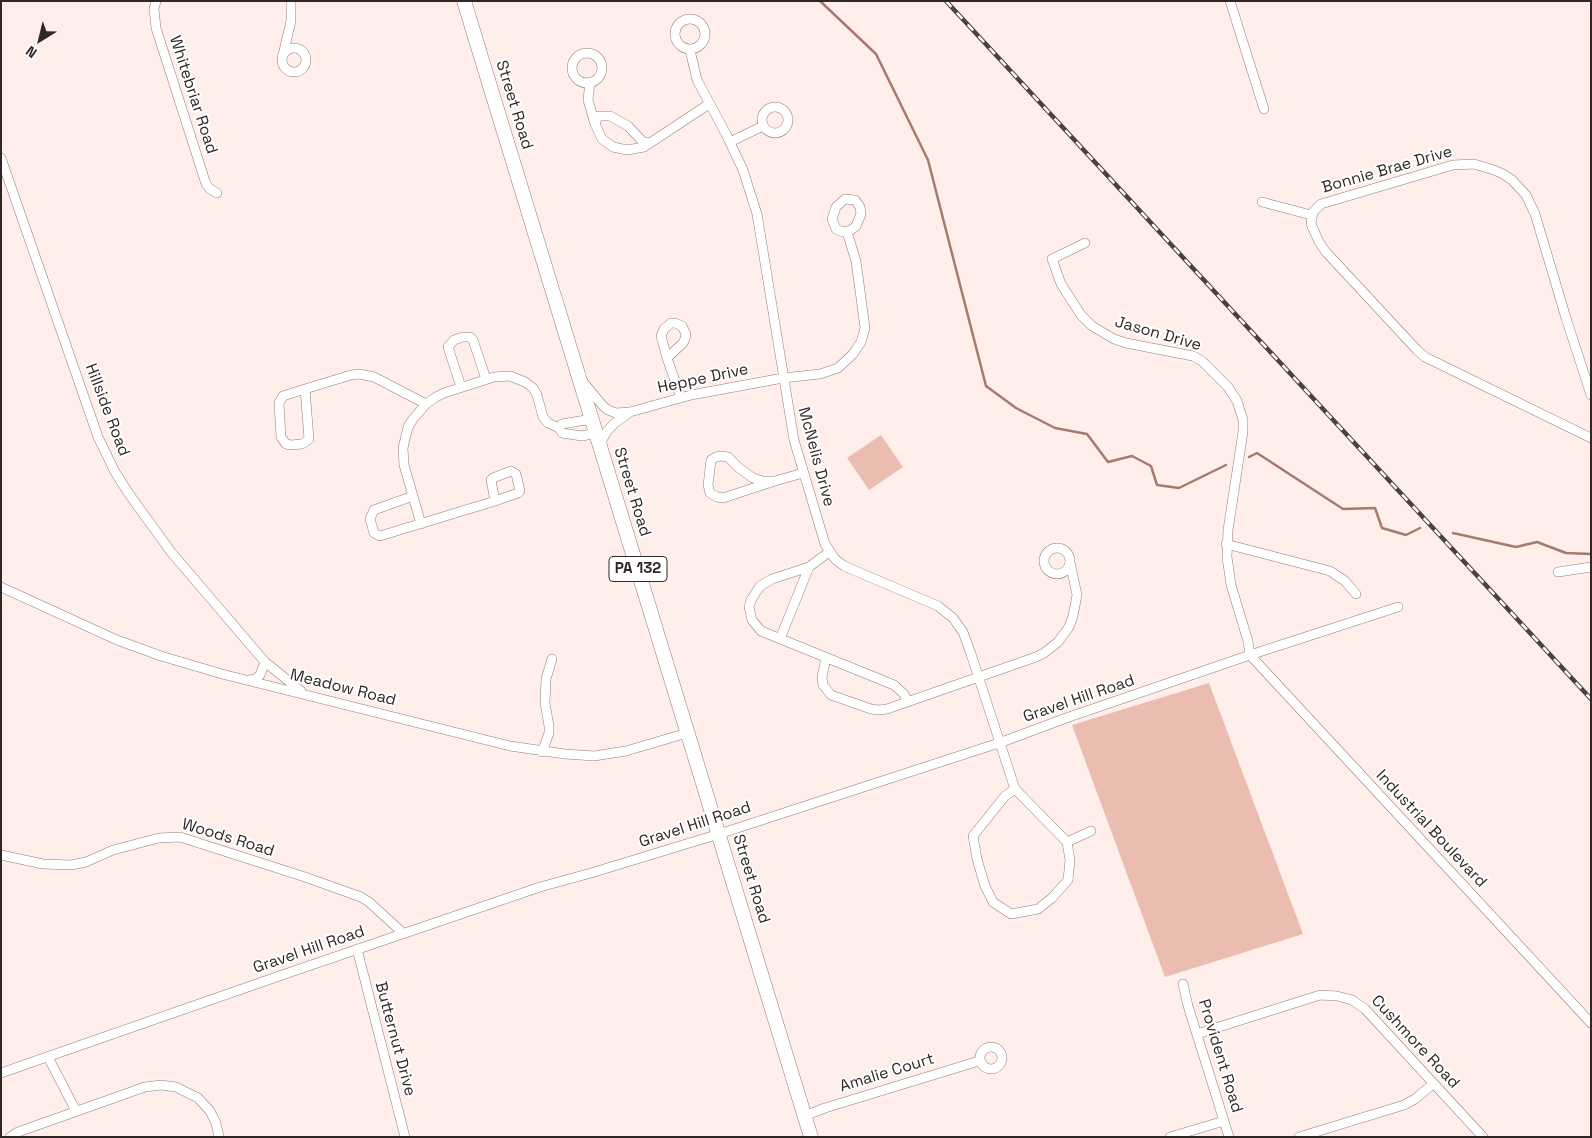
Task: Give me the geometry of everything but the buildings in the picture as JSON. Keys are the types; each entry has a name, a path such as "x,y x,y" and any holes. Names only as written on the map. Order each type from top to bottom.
{"main road":[{"name":"Street Road","path":"464,1 811,1137"}],"street":[{"name":"Whitebriar Road","path":"156,1 154,9 156,28 206,184 217,193"},
{"path":"283,56 291,21 291,1"},
{"path":"1230,1 1264,109"},
{"name":"McNelis Drive","path":"690,50 697,80 730,142 745,177 756,214 762,237 794,440 829,552"},
{"path":"590,82 588,100 602,139 620,149 635,150 650,143 709,104"},
{"path":"596,121 603,115 616,118 628,126 643,142 650,143"},
{"path":"730,142 763,126"},
{"name":"Hillside Road","path":"1,158 98,437 115,472 171,552 265,662 306,694"},
{"name":"Bonnie Brae Drive","path":"1591,395 1535,214 1526,196 1512,180 1489,168 1474,164 1453,164 1321,204 1316,208 1312,215 1311,224 1326,252 1425,357 1591,438"},
{"name":"Bonnie Brae Drive","path":"1262,202 1312,215"},
{"name":"Heppe Drive","path":"578,374 603,406 616,413 630,412 680,398 783,378 820,374 838,368 853,354 861,342 865,328 856,262 847,232"},
{"name":"Jason Drive","path":"1085,243 1052,259 1061,284 1081,315 1092,326 1114,339 1193,356 1228,387 1242,412 1243,432 1226,544 1230,585 1248,641 1250,655"},
{"path":"461,387 448,347 454,340 463,337 473,340 486,380"},
{"path":"667,358 680,398"},
{"path":"305,389 309,440 302,444 286,444 281,437 279,403 283,396 305,389 351,375 360,374 374,377 426,404"},
{"path":"421,524 404,465 403,448 408,427 418,412 426,404 444,393 486,380 510,376 526,382 537,395 543,417 548,423 559,428 562,434 582,436 594,426"},
{"name":"Heppe Drive","path":"602,455 602,440 615,423 630,412"},
{"path":"559,428 562,424 594,426"},
{"path":"775,481 762,481 753,478 728,457 721,456 711,460 708,489 713,496 723,498 803,473"},
{"path":"413,496 374,510 370,519 374,532 380,536 495,501"},
{"path":"1226,544 1330,571 1345,581 1356,594"},
{"path":"908,702 904,694 894,685 761,631 750,614 751,600 760,586 766,582 809,567 829,552 835,559 852,570 938,606 947,612 963,632 1015,789 1067,842 1070,860 1068,880 1052,898 1038,908 1011,914 993,902 985,886 973,836 1006,796 1015,789"},
{"path":"826,658 823,669 823,685 835,698 879,710 908,702 1044,653 1052,648 1064,635 1074,616 1077,595 1070,562"},
{"path":"780,639 809,567"},
{"path":"1558,572 1591,567"},
{"name":"Meadow Road","path":"1,587 117,640 161,656 481,740 542,752 594,756 640,748 687,732"},
{"name":"Gravel Hill Road","path":"1,1073 540,887 719,834 999,743 1250,655 1398,607"},
{"name":"Industrial Boulevard","path":"1250,655 1591,1022"},
{"path":"542,752 549,733 544,703 546,679 552,659"},
{"path":"249,680 255,679 260,675 265,662"},
{"path":"1067,842 1091,831"},
{"name":"Woods Road","path":"1,855 43,864 71,865 86,862 113,850 159,838 180,837 361,897 403,933"},
{"name":"Butternut Drive","path":"358,949 404,1137"},
{"name":"Provident Road","path":"1183,984 1229,1137"},
{"name":"Cushmore Road","path":"1197,1034 1320,995 1337,996 1352,1000 1365,1009 1482,1137"},
{"path":"48,1057 76,1111"},
{"name":"Amalie Court","path":"804,1116 980,1061"},
{"path":"1299,1137 1404,1105 1415,1100 1433,1084"},
{"path":"10,1137 18,1132 145,1087 168,1085 188,1091 204,1103 216,1123 219,1137"},
{"path":"1170,1137 1224,1121"}],"shaded area":[{"path":"881,435 903,467 869,490 847,458"},
{"path":"1209,683 1303,934 1165,977 1072,725"}],"waterway":[{"path":"820,1 876,54 928,160 986,386 1016,408 1055,428 1087,434 1108,462 1132,456 1151,466 1157,485 1179,488 1226,465"},
{"path":"1249,457 1257,453 1343,509 1375,508 1382,528 1406,535 1420,528"},
{"path":"1453,533 1516,547 1537,542 1566,553 1591,554"}],"railway":[{"path":"946,1 1591,699"}]}
